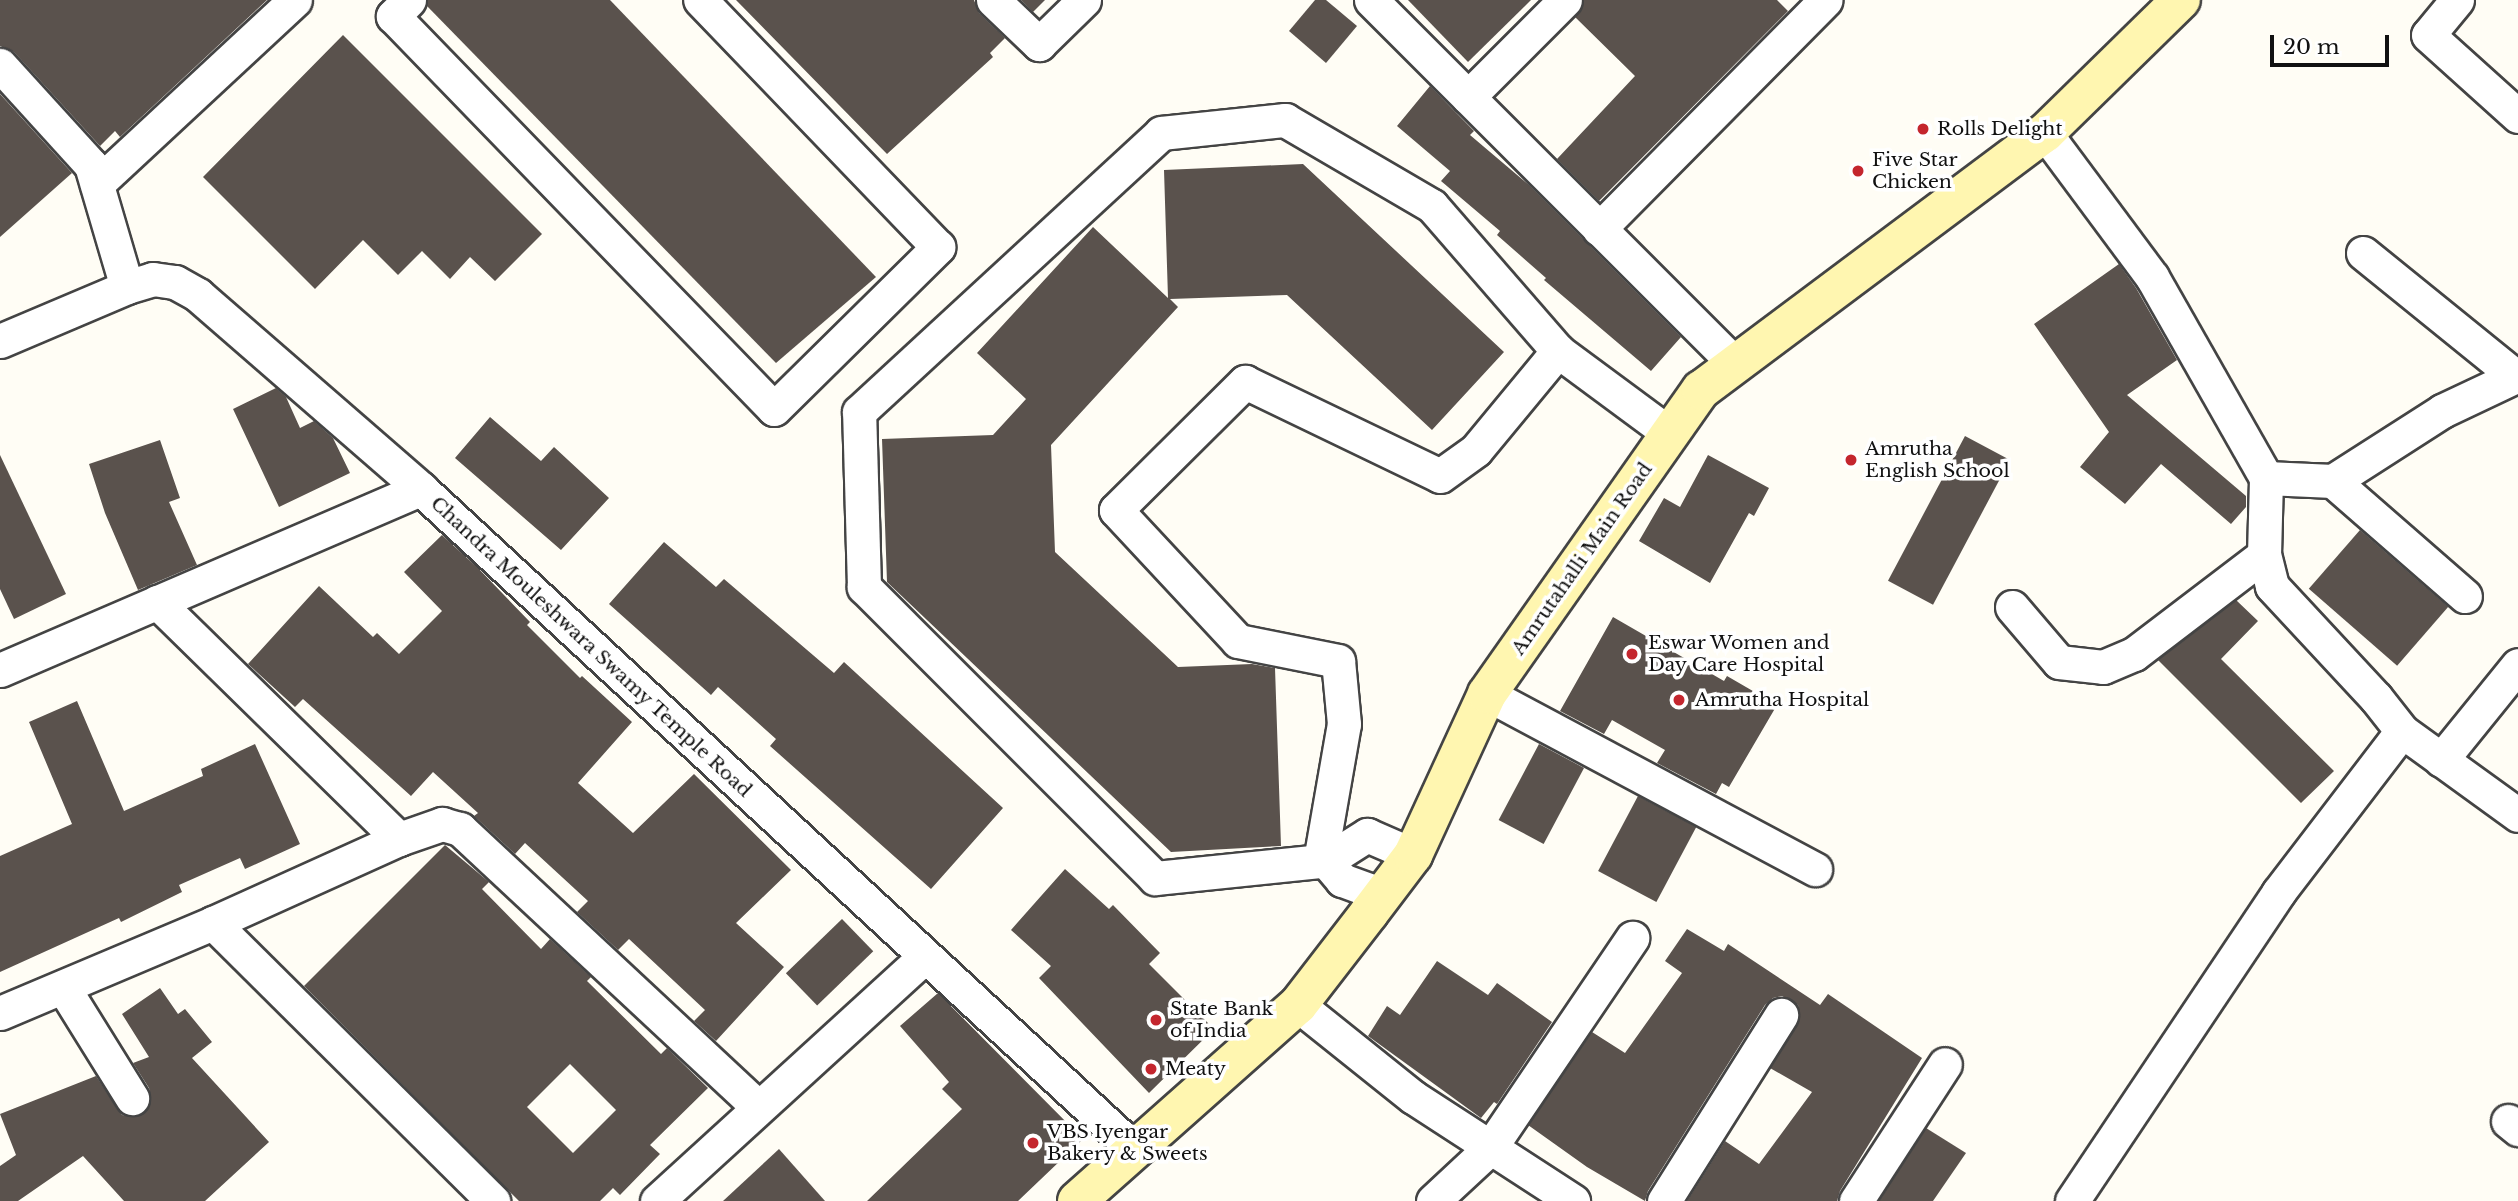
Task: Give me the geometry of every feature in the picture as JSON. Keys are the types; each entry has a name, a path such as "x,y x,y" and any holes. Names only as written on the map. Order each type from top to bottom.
{"street":[{"path":"97,184 296,0"},
{"path":"409,0 393,16 774,409 937,247 700,0"},
{"path":"993,0 1039,44 1084,0"},
{"path":"1371,0 1735,364"},
{"path":"1468,97 1565,0"},
{"path":"1599,229 1826,0"},
{"name":"Amrutahalli Main Road","path":"1077,1201 1298,1005 1383,895 1413,855 1487,694 1701,390 2045,133 2181,0"},
{"path":"2457,0 2428,36 2518,116"},
{"path":"0,65 91,165 127,287"},
{"path":"1413,855 1367,835 1323,861 1155,878 864,587 859,412 1161,133 1285,120 1432,206 1558,351 1670,434"},
{"path":"2045,133 2152,277 2266,478 2264,555 2272,586 2376,698 2402,731 2518,815"},
{"path":"2266,478 2333,481 2442,411 2514,382 2363,253"},
{"name":"Chandra Mouleshwara Swamy Temple Road","path":"0,341 127,287 153,279 166,280 198,295 421,489 1135,1150"},
{"path":"1323,861 1343,724 1338,661 1238,641 1116,510 1245,382 1440,476 1475,450 1558,351"},
{"path":"2333,481 2465,596"},
{"path":"0,670 421,489"},
{"path":"2012,607 2059,662 2103,667 2134,654 2264,555"},
{"path":"157,602 399,839"},
{"path":"2441,760 2518,665"},
{"path":"1487,694 1815,869"},
{"path":"2072,1201 2278,893 2402,731"},
{"path":"0,1013 213,923 399,839 442,824 460,829 758,1107"},
{"path":"1323,861 1342,880 1383,895"},
{"path":"213,923 493,1201"},
{"path":"1433,1201 1490,1148 1632,938"},
{"path":"657,1201 925,956"},
{"path":"63,987 132,1098"},
{"path":"1298,1005 1413,1097 1573,1201"},
{"path":"1664,1201 1781,1015"},
{"path":"1856,1201 1945,1064"}],"building":[{"path":"0,0 267,0 120,137 115,131 100,146 14,52 0,46"},
{"path":"428,0 610,0 876,277 776,363 427,6"},
{"path":"736,0 974,0 979,13 1005,38 990,53 993,57 887,154"},
{"path":"1021,0 1045,0 1033,12"},
{"path":"1315,0 1326,0 1357,26 1326,63 1289,31"},
{"path":"1408,0 1531,0 1468,62"},
{"path":"1584,0 1777,0 1788,11 1599,201 1557,159 1635,76 1575,17"},
{"path":"343,35 542,234 495,281 470,257 450,279 422,251 398,275 363,240 315,289 203,177"},
{"path":"1430,86 1474,131 1470,135 1529,185 1681,337 1651,371 1544,280 1546,278 1497,235 1500,231 1441,181 1450,171 1397,126"},
{"path":"0,94 72,173 0,237"},
{"path":"1303,164 1504,352 1432,430 1287,295 1170,299 1178,307 1051,445 1055,552 1178,667 1252,664 1275,668 1281,846 1171,852 887,582 882,439 993,435 1026,399 977,353 1093,227 1168,298 1164,170"},
{"path":"2119,264 2136,288 2177,360 2127,395 2246,496 2246,507 2231,524 2161,464 2125,504 2080,467 2109,432 2034,324"},
{"path":"276,388 286,397 300,428 314,421 333,438 350,473 279,507 233,409"},
{"path":"490,417 541,461 554,447 609,498 561,550 455,458"},
{"path":"1965,436 2010,460 1933,605 1888,581"},
{"path":"160,440 180,498 169,502 197,565 138,590 105,513 89,464"},
{"path":"0,455 66,594 14,619 0,589"},
{"path":"1708,455 1769,488 1754,516 1749,513 1710,583 1639,541 1664,498 1680,507"},
{"path":"2360,530 2448,607 2397,666 2309,589"},
{"path":"442,535 478,568 530,622 527,625 580,678 582,676 632,722 578,783 633,833 694,774 791,870 736,923 784,967 716,1041 694,1021 705,1010 629,939 618,950 577,912 588,901 525,843 515,854 474,816 478,813 433,772 411,796 303,699 295,707 248,664 319,586 373,637 377,633 399,654 442,611 404,572"},
{"path":"664,542 716,587 724,579 834,673 844,662 1003,808 931,889 770,746 776,739 718,687 711,695 609,604"},
{"path":"2236,600 2258,621 2221,659 2334,771 2301,803 2158,660"},
{"path":"1613,617 1724,681 1727,676 1777,705 1729,787 1722,783 1716,794 1657,763 1665,750 1612,720 1604,734 1560,711"},
{"path":"77,701 124,811 203,776 201,769 255,744 300,844 245,869 240,858 179,885 182,892 121,922 119,918 0,972 0,856 72,824 29,722"},
{"path":"1539,744 1584,768 1544,844 1499,820"},
{"path":"1638,796 1696,827 1656,902 1598,871"},
{"path":"445,845 489,882 482,889 541,949 550,939 591,977 587,981 661,1054 667,1048 708,1088 650,1145 660,1154 620,1195 613,1188 600,1201 519,1201 304,986","holes":["570,1064 616,1110 573,1153 527,1107"]},
{"path":"1065,869 1109,909 1113,905 1160,953 1149,964 1214,1029 1149,1093 1039,978 1051,966 1011,930"},
{"path":"842,919 873,951 817,1006 786,973"},
{"path":"1687,929 1724,951 1728,944 1820,1005 1828,994 1922,1058 1840,1191 1837,1201 1687,1201 1725,1141 1759,1164 1812,1092 1770,1068 1800,1016 1798,1005 1782,996 1773,998 1765,1005 1648,1191 1645,1201 1587,1167 1528,1125 1592,1032 1625,1053 1682,973 1665,961"},
{"path":"1437,961 1488,995 1497,983 1552,1022 1497,1104 1494,1102 1481,1118 1368,1036 1387,1006 1400,1015"},
{"path":"160,988 178,1014 185,1009 212,1042 192,1058 269,1142 205,1201 124,1201 83,1156 18,1201 0,1201 0,1166 16,1155 0,1114 96,1076 122,1115 133,1117 149,1108 149,1088 133,1063 149,1057 122,1014"},
{"path":"938,993 1083,1139 1018,1201 867,1201 962,1109 942,1089 949,1082 900,1026"},
{"path":"1926,1128 1966,1153 1933,1201 1879,1201"},
{"path":"779,1149 825,1201 723,1201"}],"place":[{"name":"Rolls Delight","path":"1923,129"},
{"name":"Five Star Chicken","path":"1858,171"},
{"name":"Amrutha English School","path":"1851,460"},
{"name":"Eswar Women and Day Care Hospital","path":"1632,654"},
{"name":"Amrutha Hospital","path":"1679,700"},
{"name":"State Bank of India","path":"1156,1020"},
{"name":"Meaty","path":"1151,1069"},
{"name":"VBS Iyengar Bakery & Sweets","path":"1033,1143"}]}
